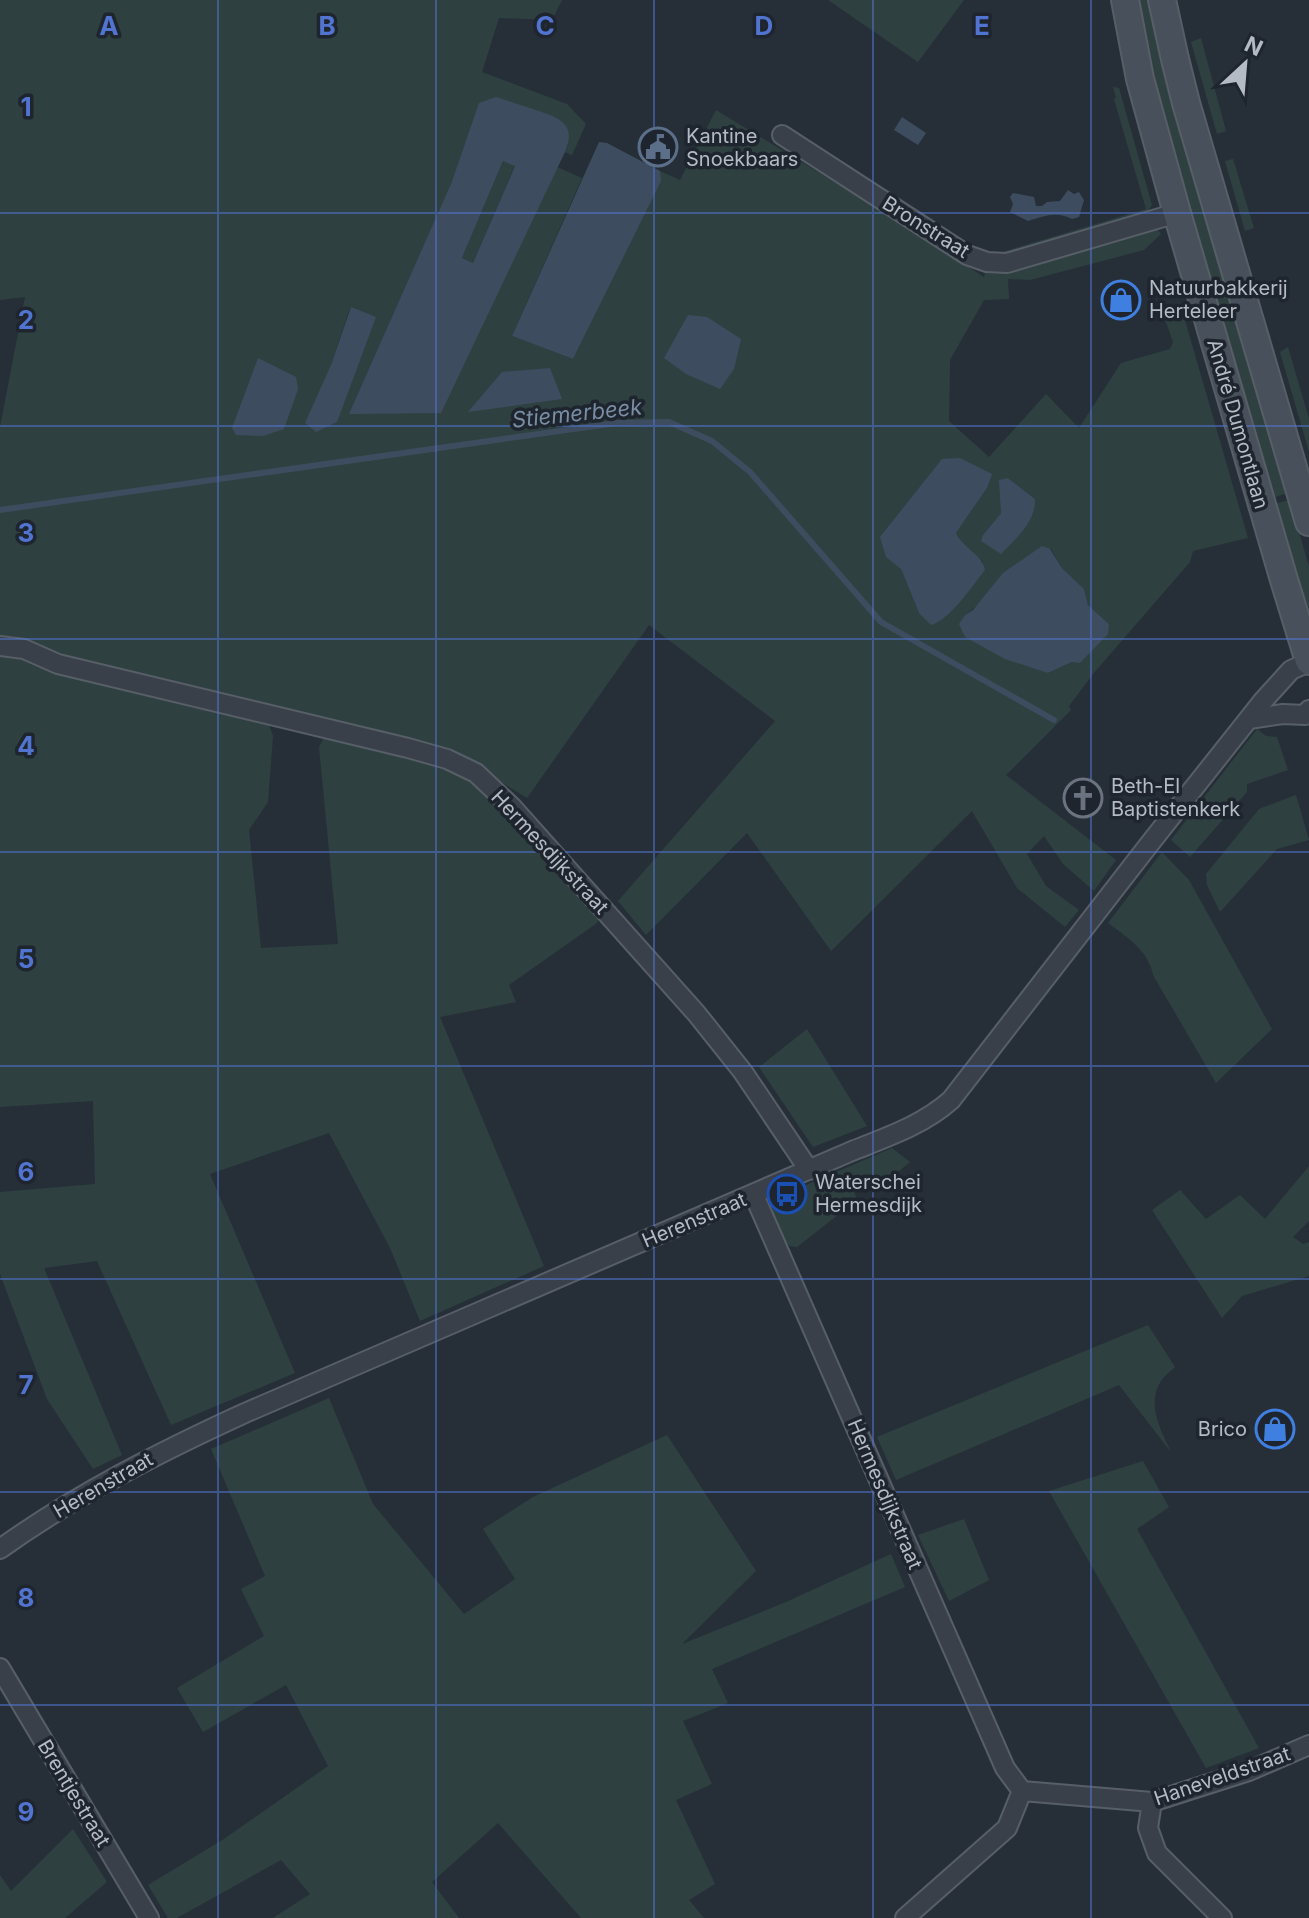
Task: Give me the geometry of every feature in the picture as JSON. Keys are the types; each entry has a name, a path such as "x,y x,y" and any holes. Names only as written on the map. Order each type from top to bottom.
{"main road":[{"name":"André Dumontlaan","path":"1125,0 1140,79 1177,213 1309,662"},
{"name":"André Dumontlaan","path":"1162,0 1186,103 1309,522"}],"street":[{"name":"Bronstraat","path":"782,135 967,255 987,262 1007,263 1177,213"},
{"name":"Hermesdijkstraat","path":"0,646 24,649 58,664 408,748 447,759 476,773 512,807 696,1013 743,1072 809,1170"},
{"name":"Herenstraat","path":"0,1549 98,1486 170,1447 904,1131 941,1109 1249,719 1291,670 1309,662"},
{"path":"1249,719 1283,714 1305,715 1309,710"},
{"name":"Hermesdijkstraat","path":"754,1195 1005,1768 1022,1791"},
{"name":"Brentjestraat","path":"0,1668 149,1918"},
{"name":"Haneveldstraat","path":"1022,1791 1152,1802 1249,1771 1309,1745"},
{"path":"905,1918 1007,1828 1022,1791"},
{"path":"1152,1802 1148,1828 1157,1853 1222,1918"}],"shaded area":[{"path":"0,0 562,0 552,20 499,18 482,72 567,104 586,124 572,155 565,152 568,144 480,103 451,184 436,413 557,167 582,178 512,336 573,359 660,181 660,171 680,180 716,110 984,277 985,273 998,272 1136,232 1158,230 1161,234 1144,250 1030,280 1008,279 1009,299 984,300 950,360 949,421 989,457 1046,394 1079,428 1121,363 1170,349 1173,342 1161,308 1180,303 1248,538 1193,551 1190,562 1093,674 1069,706 1071,710 1006,775 1116,860 1094,891 1063,864 1044,836 1027,854 1046,886 1079,910 1065,927 1017,888 972,811 831,951 747,833 646,935 618,901 775,721 649,625 527,798 471,763 72,661 13,636 0,637 0,427 25,297 0,300","holes":["350,308 375,317 331,365","1008,478 1035,499 983,535 1001,513","987,488 956,533 983,562 919,613 901,569","1051,549 1062,568 1084,589 1088,605 1109,624 1072,662 1048,673 965,637 965,615"]},
{"path":"828,0 964,0 918,62"},
{"path":"1139,0 1151,0 1288,493 1272,498 1151,77"},
{"path":"1201,38 1226,131 1217,134 1191,42"},
{"path":"1113,87 1119,88 1152,205 1145,216 996,260 992,255 1146,209"},
{"path":"1233,159 1254,228 1245,231 1225,161"},
{"path":"503,161 515,165 473,263 462,258"},
{"path":"1288,347 1309,419 1309,452 1280,352"},
{"path":"1290,500 1309,567 1309,626 1273,504"},
{"path":"0,652 268,722 273,736 268,802 249,830 261,948 338,944 319,747 325,735 461,771 489,791 600,915 597,923 509,985 516,1002 440,1017 544,1266 420,1321 390,1248 329,1133 210,1174 295,1373 171,1425 97,1261 44,1268 122,1455 93,1469 47,1399 0,1274 0,1192 95,1184 93,1101 0,1107"},
{"path":"1257,729 1266,736 1277,737 1288,770 1247,784 1247,792 1190,857 1171,840"},
{"path":"1296,795 1309,840 1277,849 1220,912 1207,885 1206,874 1259,809"},
{"path":"1162,852 1189,880 1272,1029 1216,1083 1153,975 1147,959 1136,945 1108,923"},
{"path":"807,1029 867,1126 813,1147 759,1067"},
{"path":"892,1148 910,1162 878,1185 870,1187 860,1181 852,1189 856,1196 853,1203 797,1247 786,1244 776,1223 773,1202"},
{"path":"1309,1166 1309,1221 1293,1237 1303,1244 1309,1242 1309,1276 1242,1296 1222,1318 1152,1210 1180,1190 1206,1219 1240,1195 1265,1219"},
{"path":"1148,1325 1175,1367 1161,1381 1155,1399 1157,1417 1171,1452 1119,1385 896,1480 877,1437"},
{"path":"329,1398 373,1504 464,1614 515,1579 483,1529 533,1497 667,1435 756,1571 682,1644 786,1602 891,1554 905,1587 712,1669 728,1703 683,1721 712,1784 676,1800 715,1884 689,1900 704,1918 581,1918 498,1823 432,1882 459,1918 273,1918 310,1894 281,1860 177,1918 168,1918 148,1885 224,1839 328,1766 286,1685 203,1732 177,1688 264,1636 241,1589 265,1576 211,1449"},
{"path":"1143,1461 1169,1507 1137,1529 1259,1748 1206,1768 1049,1491"},
{"path":"964,1519 989,1580 949,1601 918,1535"},
{"path":"73,1829 107,1882 65,1918 0,1918 0,1875 11,1891"}],"water":[{"path":"496,97 557,118 567,127 569,134 565,152 441,413 349,414 451,184 479,103","holes":["503,161 515,166 473,263 462,258"]},
{"path":"902,117 926,133 918,145 894,130"},
{"path":"599,142 607,143 660,171 661,181 573,359 512,336"},
{"path":"1068,190 1074,194 1079,192 1084,200 1079,217 1072,219 1050,215 1028,221 1010,212 1013,193 1034,197 1036,206 1042,206 1047,202 1060,201"},
{"path":"351,307 376,317 337,422 316,432 305,423 331,365"},
{"path":"688,315 707,317 741,339 734,369 720,389 686,374 664,358"},
{"path":"258,358 296,377 298,389 284,429 263,436 236,435 232,428"},
{"path":"550,368 562,399 468,412 502,372"},
{"path":"960,458 992,474 987,488 956,533 985,570 953,610 931,625 919,613 901,569 886,557 880,537 942,459"},
{"path":"1008,478 1035,499 1032,515 1024,530 1001,554 981,541 1001,513 999,480"},
{"path":"1042,546 1050,549 1062,568 1084,589 1088,605 1109,624 1108,634 1080,663 1072,662 1048,673 1005,659 965,637 959,624 1003,573"}],"waterway":[{"name":"Stiemerbeek","path":"0,510 616,423 669,422 712,441 750,472 881,622 1054,720"}],"place":[{"name":"Kantine Snoekbaars","path":"658,147"},
{"name":"Natuurbakkerij Herteleer","path":"1121,300"},
{"name":"Beth-El Baptistenkerk","path":"1083,798"},
{"name":"Waterschei Hermesdijk","path":"787,1194"},
{"name":"Brico","path":"1275,1429"}]}
